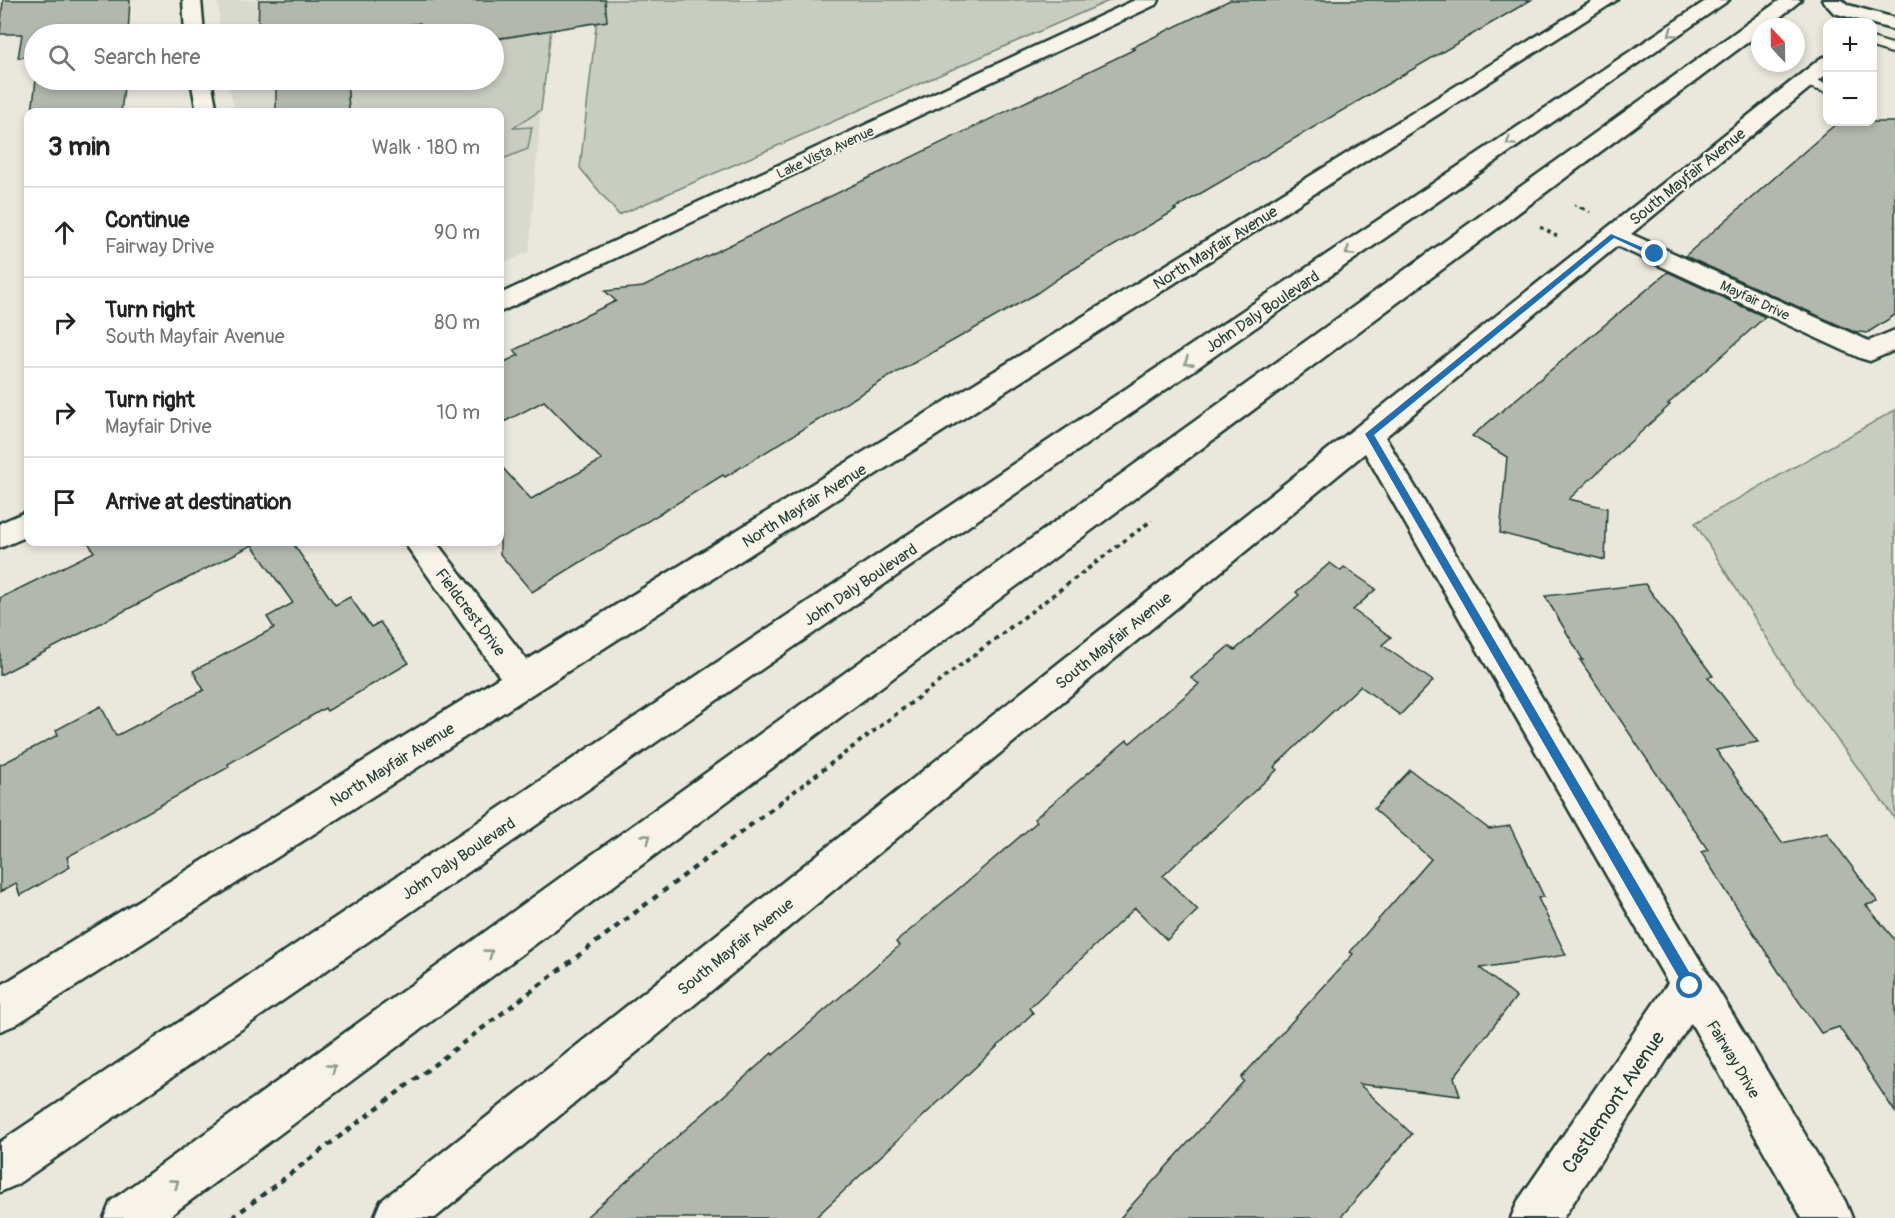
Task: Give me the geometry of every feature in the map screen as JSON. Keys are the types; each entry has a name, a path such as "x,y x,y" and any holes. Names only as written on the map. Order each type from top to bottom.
{"street":[{"path":"192,0 194,24"},
{"name":"Lake Vista Avenue","path":"504,302 1150,0"},
{"name":"North Mayfair Avenue","path":"0,1010 1608,0"},
{"name":"John Daly Boulevard","path":"0,1169 1720,0"},
{"path":"128,1218 1792,0"},
{"path":"1831,0 1841,9 1882,23 1895,2"},
{"name":"South Mayfair Avenue","path":"398,1218 1613,235 1820,78"},
{"path":"203,90 206,108"},
{"name":"Mayfair Drive","path":"1613,235 1870,352 1895,339"},
{"name":"Fairway Drive","path":"1369,434 1690,986 1828,1218"},
{"path":"0,536 24,525"},
{"name":"Fieldcrest Drive","path":"422,546 523,682"},
{"name":"Castlemont Avenue","path":"1535,1218 1690,986"}],"lane":[{"path":"1877,44 1895,50"}],"path":[{"path":"1565,211 1581,198"},
{"path":"1529,233 1548,222"},
{"path":"232,1218 1157,515"}],"shaded area":[{"path":"218,0 558,0 551,30 541,110 529,252 504,263 504,108 234,108 230,90 504,90 504,24 219,24"},
{"path":"599,0 1111,0 619,215 580,168"},
{"path":"551,30 541,110 513,128 532,127 528,149 504,158 504,108 349,108 348,90 504,90 504,38"},
{"path":"1895,410 1895,819 1790,675 1695,523"}],"building":[{"path":"3,0 130,0 129,24 24,24 24,57 18,58 22,34 0,34"},
{"path":"259,0 605,0 607,21 504,37 504,24 258,24"},
{"path":"1230,0 1531,0 1174,209 1176,210 1063,275 1034,295 887,378 725,477 723,475 532,592 500,554 500,546 504,546 504,469 531,499 602,460 544,401 504,422 504,362 519,355 514,350 616,301 605,291 643,287 1135,49 1131,48"},
{"path":"35,90 124,90 122,108 32,108"},
{"path":"276,90 348,90 349,108 276,108"},
{"path":"1877,122 1895,122 1895,315 1867,333 1852,331 1685,256 1833,126 1877,126"},
{"path":"1668,272 1765,317 1668,404 1670,405 1569,499 1607,508 1605,560 1500,533 1507,457 1472,436"},
{"path":"90,546 250,546 0,675 0,598 94,552"},
{"path":"253,546 295,546 335,605 350,597 371,627 380,622 409,663 327,711 325,708 228,764 229,767 67,857 70,867 20,896 16,883 0,892 0,765 58,735 56,730 101,706 116,736 204,690 193,671 274,628 267,617 293,603"},
{"path":"1330,563 1341,571 1344,567 1376,589 1353,610 1391,637 1382,645 1433,681 1400,715 1360,686 1274,767 1277,770 1163,876 1198,910 1167,940 1135,908 1029,1008 1033,1013 815,1218 585,1218 772,1053 773,1055 899,946 896,942 1037,822 1034,819 1127,740 1130,743 1199,684 1191,678 1229,646 1235,650 1299,595 1296,592"},
{"path":"1645,584 1713,676 1708,677 1758,742 1716,750 1782,843 1827,833 1878,902 1866,905 1895,940 1895,1112 1839,1027 1821,1033 1786,983 1701,852 1708,850 1580,660 1583,660 1545,596"},
{"path":"1410,770 1489,829 1510,826 1544,897 1538,898 1566,955 1480,968 1516,997 1454,1077 1460,1096 1359,1084 1412,1134 1340,1218 1120,1218 1244,1081 1241,1078 1353,954 1350,952 1431,859 1374,809"}],"route":[{"path":"1655,254 1613,235 1369,434 1690,986"}]}
